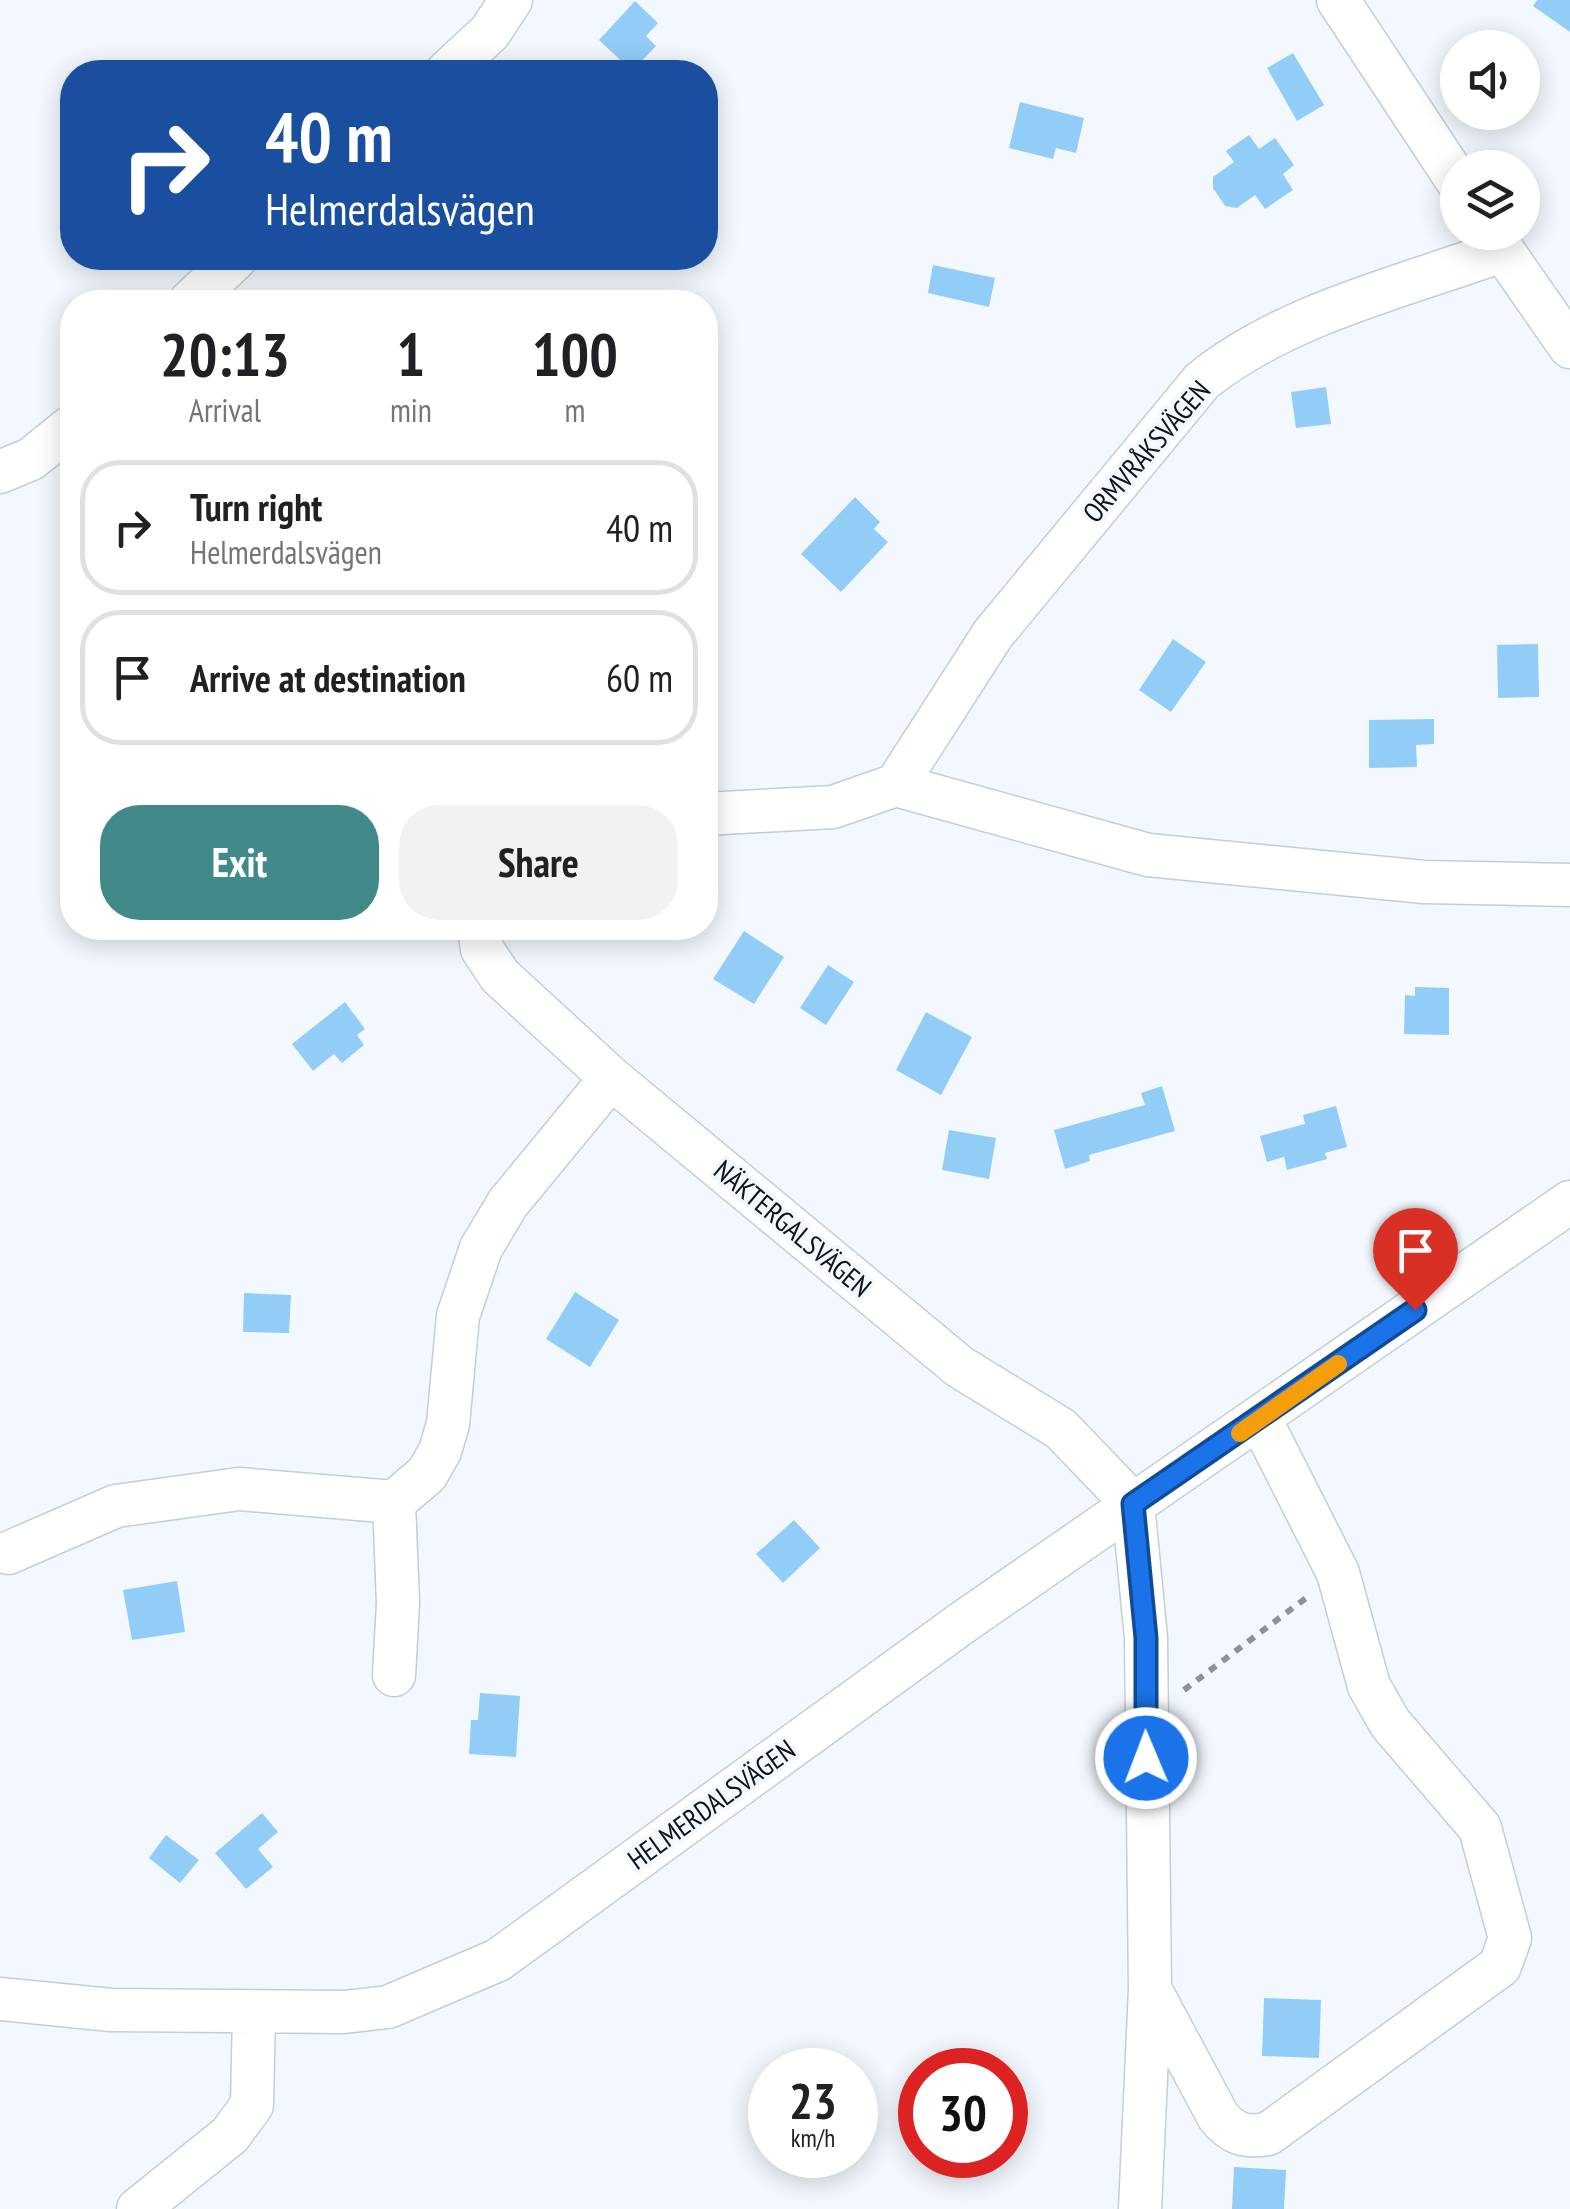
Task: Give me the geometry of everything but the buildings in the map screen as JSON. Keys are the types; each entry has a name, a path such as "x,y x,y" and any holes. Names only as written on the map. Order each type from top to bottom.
{"street":[{"path":"459,60 490,32 511,0"},
{"path":"1338,0 1440,155"},
{"name":"ORMVRÅKSVÄGEN","path":"896,785 993,634 1202,382 1240,352 1477,250"},
{"path":"1502,250 1570,347"},
{"path":"203,290 223,270"},
{"path":"0,472 31,460 60,436"},
{"path":"718,813 833,808 896,785 1148,855 1424,882 1570,885"},
{"name":"NÄKTERGALSVÄGEN","path":"481,940 482,950 500,976 611,1078 960,1367 1061,1429 1133,1504"},
{"path":"8,1553 116,1506 222,1492 291,1490 394,1502 427,1474 440,1451 448,1424 458,1316 481,1248 508,1202 611,1078"},
{"name":"HELMERDALSVÄGEN","path":"0,1999 61,2007 254,2012 388,2007 498,1960 1133,1504 1570,1202"},
{"path":"1150,1989 1218,2116 1229,2130 1251,2137 1268,2134 1500,1966 1510,1938 1480,1828 1390,1723 1376,1698 1338,1573 1260,1419"},
{"path":"394,1502 398,1603 394,1675"},
{"path":"1133,1504 1146,1638 1150,1989 1140,2209"},
{"path":"138,2209 230,2134 252,2105 254,2012"}],"path":[{"path":"1146,1720 1338,1573"}],"slow traffic":[{"path":"1240,1433 1338,1364"}],"route":[{"path":"1146,1758 1146,1638 1133,1504 1415,1310"}]}
